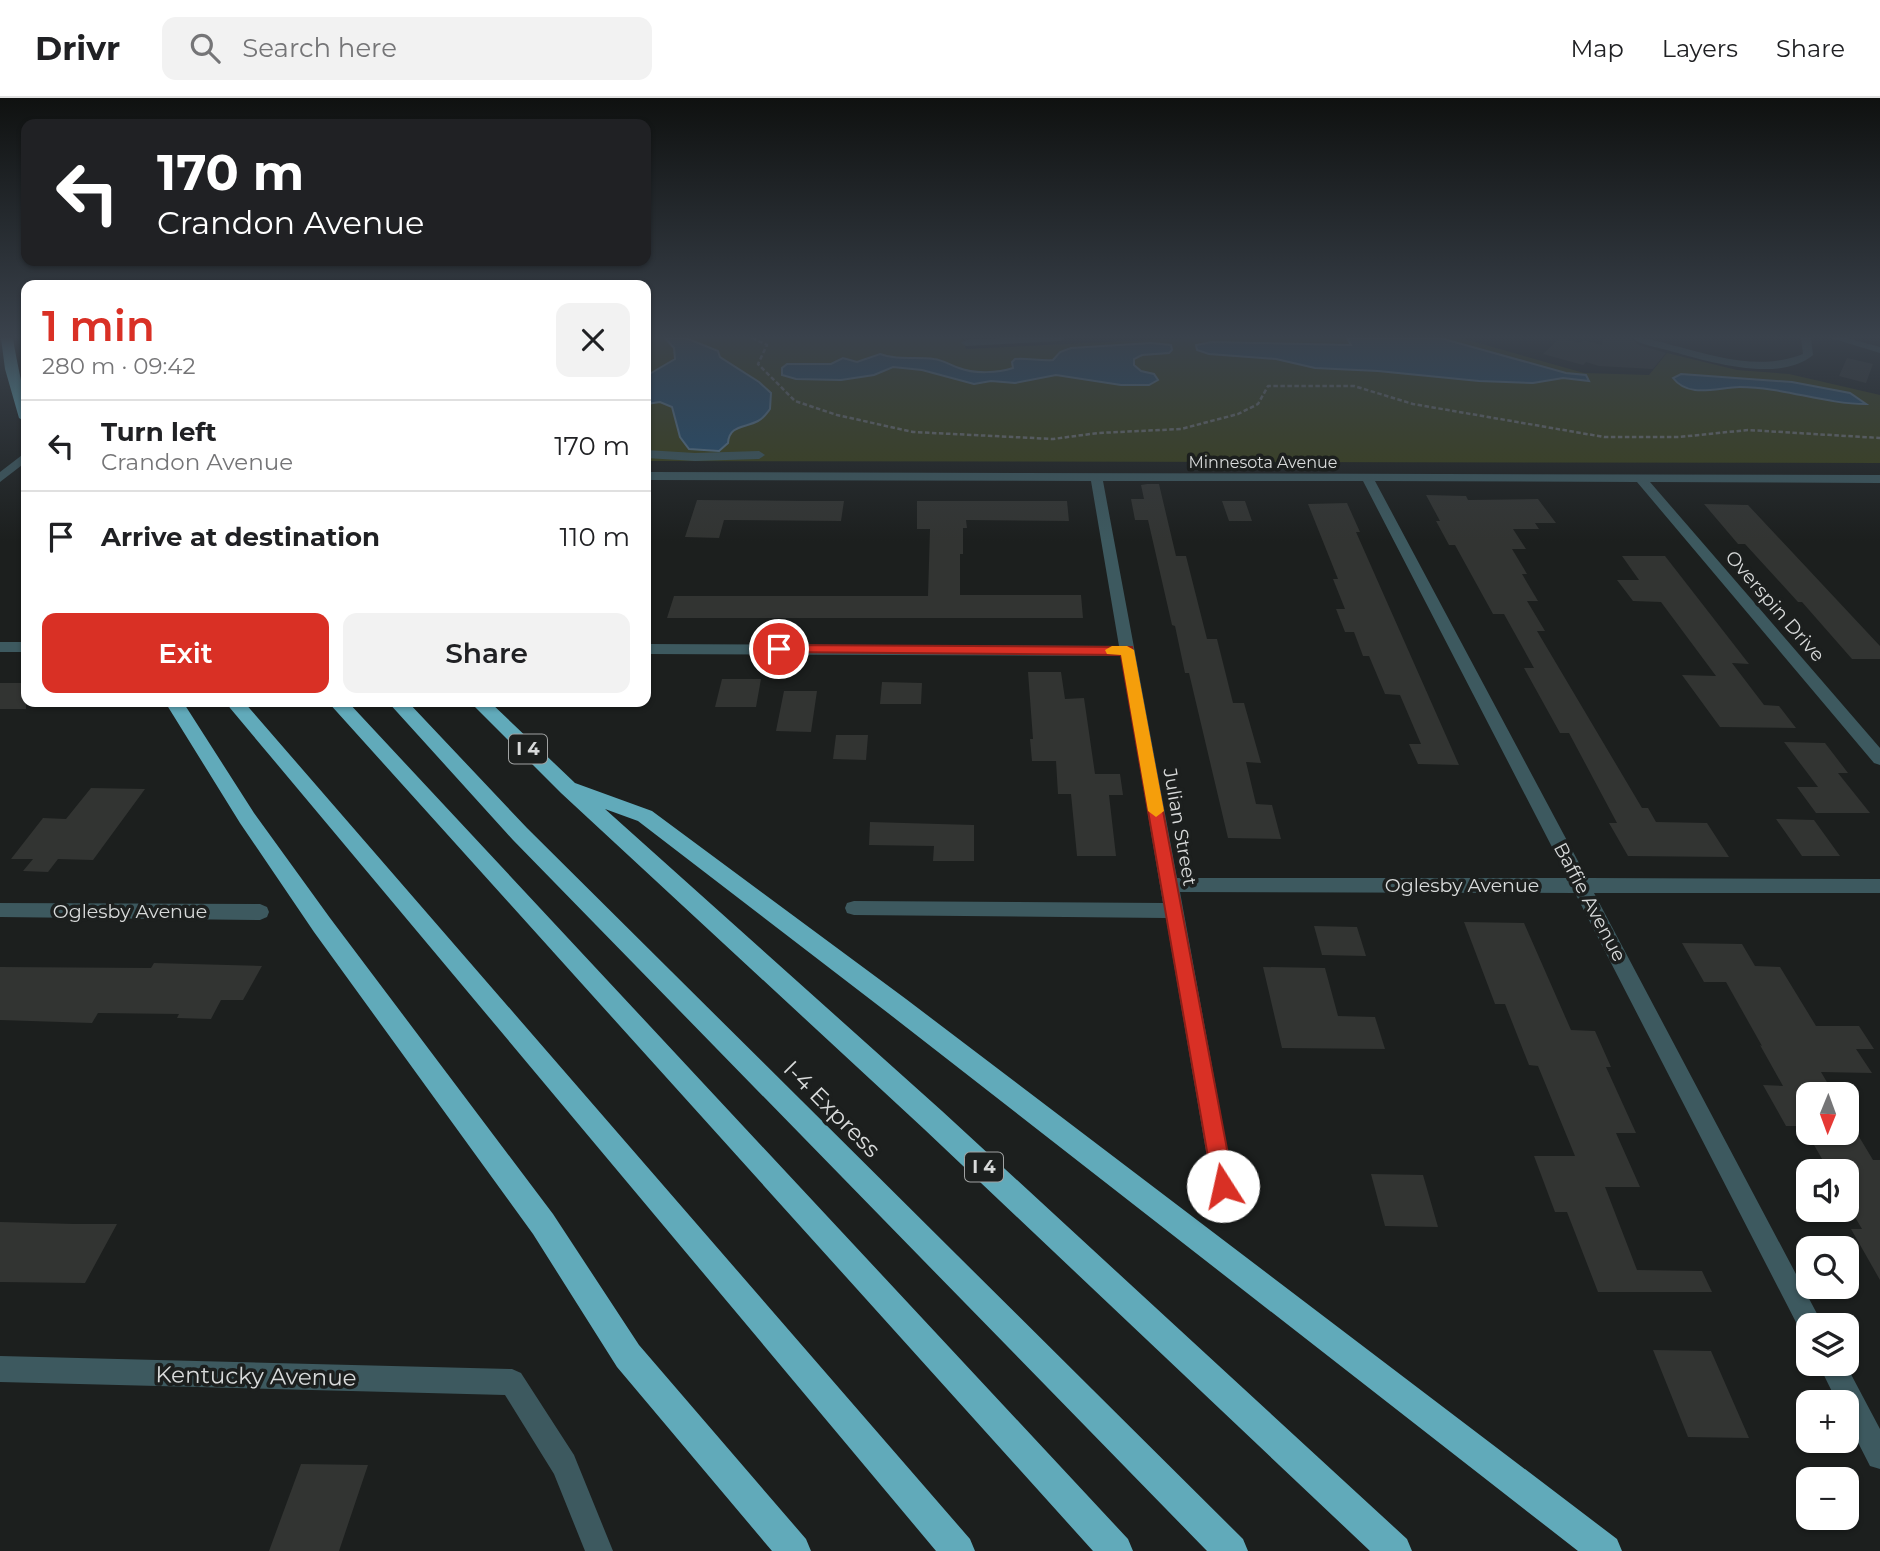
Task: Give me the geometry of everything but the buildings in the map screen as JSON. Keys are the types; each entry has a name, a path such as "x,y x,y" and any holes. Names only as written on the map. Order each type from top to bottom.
{"highway":[{"path":"177,707 262,839 322,925 543,1224 628,1356 794,1551"},
{"path":"238,707 958,1551"},
{"path":"342,707 1115,1551"},
{"name":"I-4 Express","path":"402,707 520,834 1231,1551"},
{"name":"I 4","path":"484,707 568,788 944,1129 1395,1551"},
{"path":"568,788 645,816 908,1014 1605,1551"}],"street":[{"path":"651,454 695,457 760,455"},
{"path":"2,475 21,460"},
{"path":"2,475 21,474"},
{"name":"Minnesota Avenue","path":"651,476 1880,479"},
{"name":"Julian Street","path":"1096,477 1223,1186"},
{"name":"Overspin Drive","path":"1640,478 1880,759"},
{"name":"Baffie Avenue","path":"1368,479 1805,1313"},
{"path":"0,647 21,647"},
{"path":"651,649 1127,650"},
{"name":"Oglesby Avenue","path":"1169,885 1880,886"},
{"path":"854,908 1174,911"},
{"name":"Oglesby Avenue","path":"0,910 260,912"},
{"name":"Kentucky Avenue","path":"0,1369 512,1382 564,1465 600,1551"},
{"path":"1838,1376 1880,1456"}],"path":[{"path":"809,406 837,415 913,432 1054,439 1098,433 1181,429 1238,414 1254,406"},
{"path":"1426,406 1604,437 1679,437 1748,430 1880,438"}],"green space":[{"path":"651,406 1880,406 1880,463 651,461"}],"water":[{"path":"669,406 770,406 760,420 731,433 728,443 719,451 689,449 680,437 672,407"}],"slow traffic":[{"path":"1112,650 1127,650 1156,811"}],"route":[{"path":"779,649 1127,650 1223,1186"}]}
